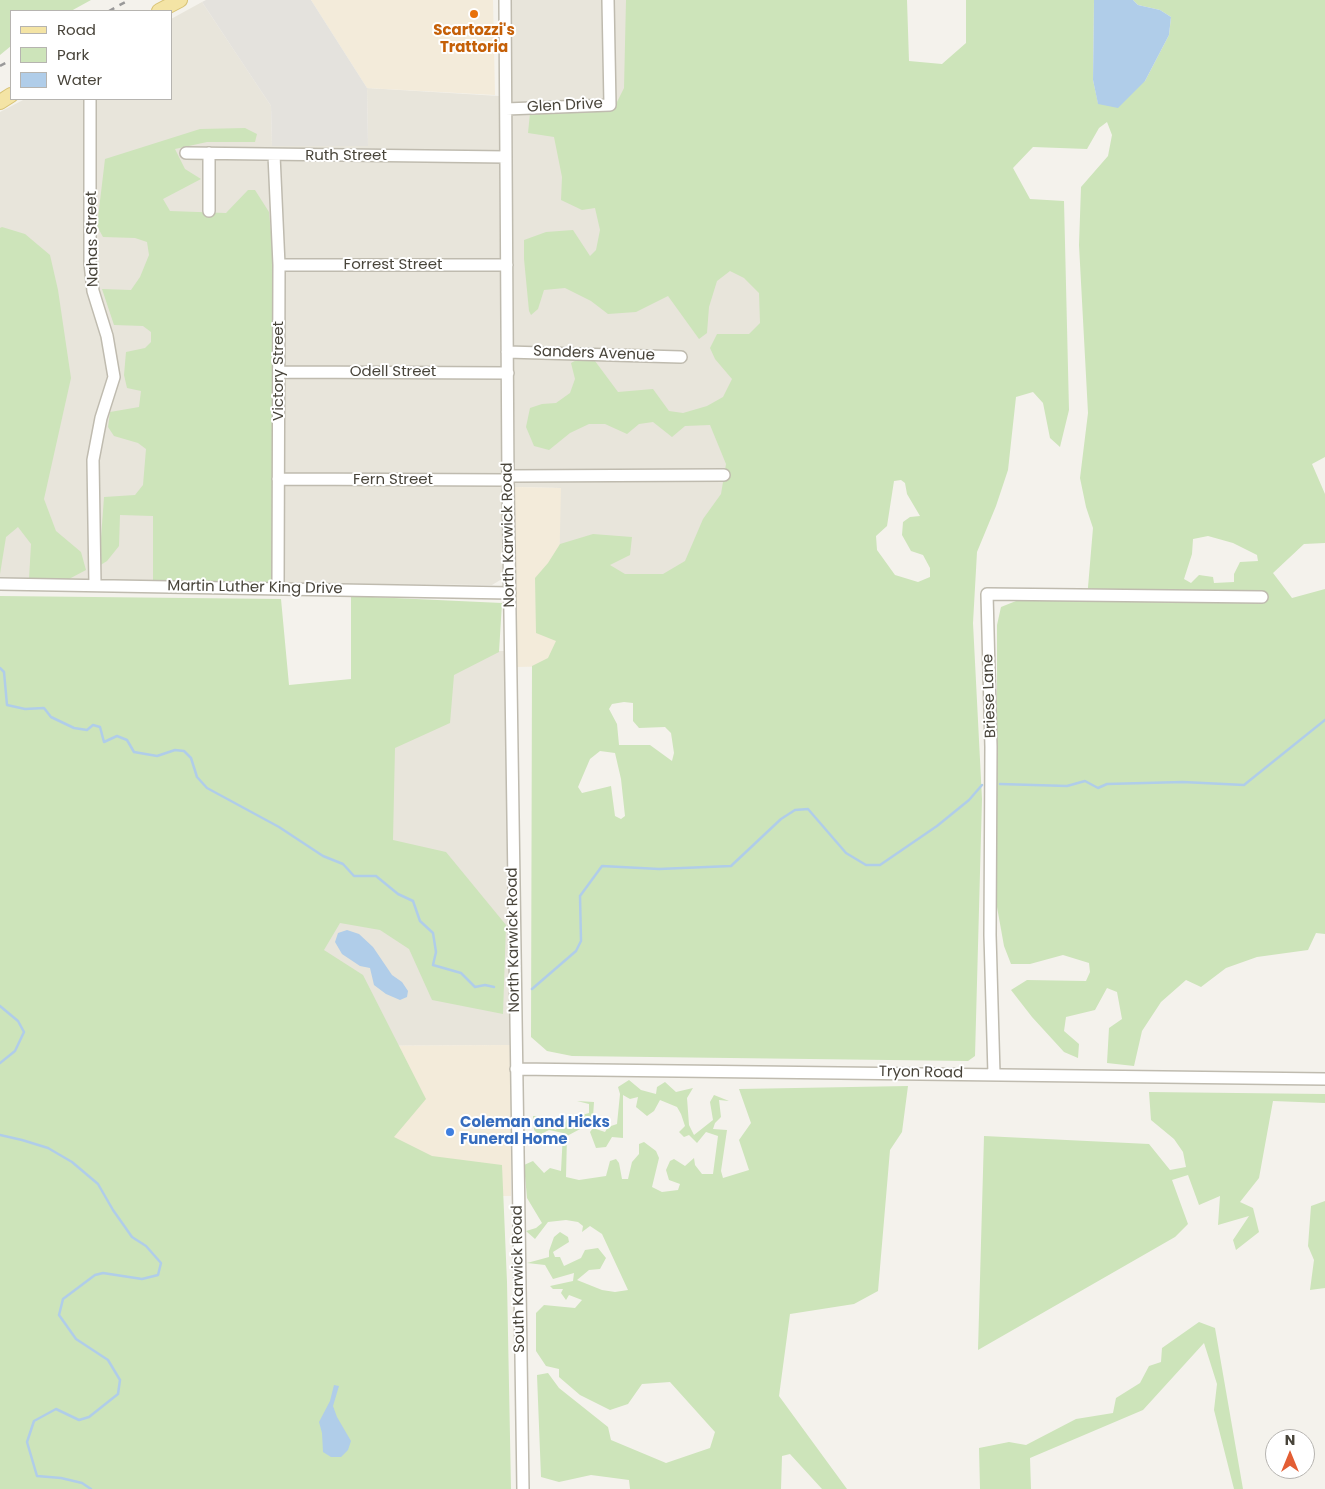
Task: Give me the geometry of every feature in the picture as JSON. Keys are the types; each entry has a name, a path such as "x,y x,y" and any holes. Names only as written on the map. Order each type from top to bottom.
{"main road":[{"path":"161,10 180,0"}],"street":[{"name":"North Karwick Road","path":"505,0 508,478 516,1069"},
{"name":"Glen Drive","path":"506,109 610,105 608,0"},
{"name":"Nahas Street","path":"90,100 90,263 93,291 107,336 114,377 101,418 93,460 95,585"},
{"name":"Ruth Street","path":"186,153 274,156 506,157"},
{"path":"209,154 209,211"},
{"name":"Victory Street","path":"274,156 279,265 278,588"},
{"name":"Forrest Street","path":"279,265 507,265"},
{"name":"Sanders Avenue","path":"507,352 681,357"},
{"name":"Odell Street","path":"279,372 508,373"},
{"name":"Fern Street","path":"278,479 724,475"},
{"name":"Martin Luther King Drive","path":"0,584 510,593"},
{"name":"Briese Lane","path":"994,1074 990,935 991,746 987,594 1262,597"},
{"name":"Tryon Road","path":"516,1069 1325,1079"},
{"name":"South Karwick Road","path":"516,1069 523,1489"}],"shaded area":[{"path":"206,0 311,0 367,88 368,146 272,146 271,106 202,2"},
{"path":"311,0 493,0 495,95 367,88"},
{"path":"509,0 645,0 776,183 767,625 558,618 560,488 515,487"},
{"path":"202,2 271,106 272,146 368,146 367,88 499,96 502,579 492,585 273,583 153,416 153,582 0,580 0,112 23,100 172,100 172,18"},
{"path":"515,487 561,488 558,618 561,666 517,667"},
{"path":"370,651 505,651 511,1045 348,1046 309,953"},
{"path":"511,1045 511,1196 348,1197 348,1046"}],"green space":[{"path":"0,0 91,0 73,10 10,10 10,47 0,55"},
{"path":"626,0 907,0 909,61 942,64 966,43 966,0 1094,0 1093,80 1098,103 1145,81 1169,35 1171,17 1160,10 1138,5 1133,0 1325,0 1325,457 1312,464 1325,494 1325,543 1304,544 1273,573 1292,598 1325,589 1325,934 1316,933 1308,950 1257,957 1226,968 1201,987 1186,980 1161,1002 1142,1031 1134,1066 1107,1063 1109,1028 1122,1019 1117,992 1107,988 1095,1010 1066,1017 1064,1031 1079,1044 1078,1058 1064,1052 1032,1017 1011,990 1027,980 1086,981 1090,972 1089,963 1063,955 1030,964 1011,964 1004,946 997,907 997,625 1001,607 1021,599 1087,599 1093,528 1080,478 1088,413 1079,245 1081,187 1108,156 1112,135 1107,122 1099,128 1087,149 1033,147 1013,168 1030,199 1064,201 1069,410 1060,447 1050,438 1043,403 1033,392 1016,397 1008,470 996,506 977,552 973,623 982,799 975,1056 968,1061 572,1056 547,1051 531,1037 532,666 548,658 556,641 536,633 535,578 548,563 560,544 593,534 632,537 630,555 610,565 625,574 663,574 685,561 703,519 721,494 726,464 710,425 685,426 672,437 653,422 639,424 627,434 605,424 589,424 570,433 549,450 534,446 526,427 530,408 542,404 556,403 570,393 575,379 571,363 582,357 595,361 618,392 653,389 669,411 683,413 707,406 723,397 732,379 715,359 710,348 717,334 749,334 760,323 759,293 744,278 730,271 717,281 709,307 707,333 699,339 668,296 636,312 608,314 591,301 565,288 544,290 538,309 531,315 524,259 524,240 546,232 573,230 590,256 596,250 600,230 595,208 582,210 561,200 562,177 554,137 528,133 530,113 615,106 624,88","holes":["901,480 905,483 907,494 920,516 910,517 903,522 902,535 911,551 923,555 930,568 930,577 918,582 895,575 877,550 876,536 887,526 894,481","1208,536 1233,543 1257,555 1258,561 1240,562 1234,574 1234,582 1214,583 1213,577 1199,575 1191,583 1184,579 1192,554 1193,539","633,703 633,721 639,728 665,727 671,733 674,753 672,761 650,745 619,745 617,724 609,709 612,704","600,751 615,753 621,779 625,816 621,819 615,816 611,786 582,793 578,787 590,759"]},
{"path":"245,128 257,134 255,142 207,142 175,149 185,169 201,179 163,199 170,211 226,213 248,190 255,190 269,212 275,274 273,583 153,582 153,516 120,515 119,546 107,561 99,566 104,497 135,495 143,485 146,449 138,443 114,436 108,427 110,412 139,407 141,391 127,388 124,375 126,352 145,348 151,342 151,332 143,326 114,325 102,289 131,290 140,277 149,255 147,242 135,238 103,237 97,226 105,159 200,129"},
{"path":"0,228 25,234 50,255 58,290 71,378 44,499 56,531 81,552 86,570 69,579 29,579 31,544 18,527 6,537 0,574"},
{"path":"0,596 281,599 289,685 351,679 351,596 502,603 499,652 454,675 450,723 395,748 393,840 446,852 506,925 503,1014 432,1000 409,949 380,930 340,923 324,950 363,975 426,1099 394,1137 432,1156 502,1165 507,1282 511,1489 0,1489"},
{"path":"629,1080 641,1090 656,1094 657,1087 665,1082 676,1092 693,1088 687,1098 689,1125 694,1135 713,1120 710,1102 714,1095 729,1101 719,1100 721,1117 715,1123 713,1129 727,1130 721,1171 723,1178 749,1170 739,1140 751,1123 739,1089 908,1086 902,1132 890,1150 878,1291 854,1304 790,1314 779,1396 847,1489 822,1489 790,1454 782,1456 781,1489 630,1489 629,1480 591,1475 559,1482 541,1477 537,1375 548,1373 559,1388 608,1427 611,1440 666,1463 710,1448 715,1432 670,1382 642,1384 628,1404 610,1410 580,1395 559,1377 559,1369 546,1366 536,1351 536,1313 544,1305 575,1308 582,1300 569,1295 566,1300 561,1293 563,1289 553,1289 550,1286 573,1281 574,1273 553,1279 545,1265 527,1263 549,1257 554,1237 560,1232 568,1237 569,1242 553,1252 555,1257 560,1257 564,1266 581,1258 585,1250 598,1248 606,1258 600,1269 589,1270 577,1280 602,1290 615,1292 628,1290 602,1234 590,1226 582,1232 583,1226 578,1222 566,1220 548,1222 535,1239 526,1231 536,1228 542,1223 527,1198 524,1165 533,1161 544,1173 550,1168 561,1171 563,1133 549,1130 539,1135 534,1130 533,1116 549,1116 549,1123 555,1130 564,1125 569,1114 578,1116 589,1113 589,1104 577,1101 594,1102 593,1117 583,1119 582,1128 567,1136 566,1177 579,1180 606,1176 610,1161 616,1159 619,1163 622,1179 628,1179 632,1162 639,1154 639,1144 644,1142 656,1151 659,1158 652,1187 662,1192 678,1190 680,1184 669,1180 666,1170 670,1161 674,1159 685,1166 694,1158 695,1165 702,1174 713,1174 718,1136 706,1132 697,1143 689,1135 684,1137 679,1132 685,1126 677,1107 660,1100 654,1111 647,1116 636,1107 638,1097 630,1099 623,1095 623,1138 612,1137 606,1147 596,1148 590,1132 593,1128 605,1132 608,1127 617,1124 620,1094 618,1087"},
{"path":"1149,1092 1325,1094 1325,1103 1273,1101 1259,1178 1240,1202 1253,1208 1259,1232 1236,1250 1233,1240 1249,1216 1218,1225 1220,1196 1199,1205 1188,1175 1172,1180 1188,1224 1175,1237 978,1350 984,1136 1149,1144 1170,1170 1186,1167 1183,1152 1174,1139 1151,1120"},
{"path":"1325,1201 1325,1288 1310,1290 1314,1260 1308,1246 1311,1206"},
{"path":"1199,1322 1215,1328 1243,1489 1234,1489 1214,1410 1217,1384 1204,1343 1143,1410 1030,1458 1031,1489 980,1489 979,1448 1009,1442 1026,1445 1076,1419 1113,1413 1116,1398 1140,1383 1149,1366 1161,1362 1162,1348"}],"water":[{"path":"1094,0 1133,0 1138,5 1160,10 1171,17 1169,35 1145,81 1118,108 1098,104 1093,80"},
{"path":"347,930 359,934 373,947 392,975 402,982 408,991 407,997 400,1000 386,994 374,985 370,968 360,966 342,954 335,942 338,933"},
{"path":"334,1385 339,1386 333,1406 351,1441 348,1450 341,1457 331,1457 323,1452 322,1433 319,1422 330,1401"}],"waterway":[{"path":"0,668 4,672 7,705 25,709 44,708 51,717 74,728 87,730 93,725 100,727 104,742 117,736 127,740 134,752 157,756 175,750 184,751 191,758 197,777 207,788 279,827 323,856 343,864 354,876 376,876 398,894 413,901 420,921 433,933 436,952 433,965 461,973 475,987 485,985 494,987"},
{"path":"1000,784 1067,786 1085,781 1098,788 1107,784 1183,782 1244,785 1325,720"},
{"path":"532,989 576,951 581,941 580,896 602,866 659,869 731,866 781,819 795,810 808,809 846,853 866,865 880,865 937,826 969,800 982,785"},
{"path":"0,1006 18,1021 24,1032 15,1051 0,1063"},
{"path":"0,1135 48,1148 72,1162 98,1184 132,1237 146,1246 161,1263 158,1275 142,1279 103,1273 95,1275 63,1299 59,1315 76,1339 108,1360 120,1380 118,1394 89,1417 79,1420 56,1409 34,1421 27,1442 37,1476 61,1478 82,1483 91,1489"}],"railway":[{"path":"111,10 129,0"},
{"path":"0,66 10,61"}],"place":[{"name":"Scartozzi's Trattoria","path":"474,14"},
{"name":"Coleman and Hicks Funeral Home","path":"450,1132"}]}
